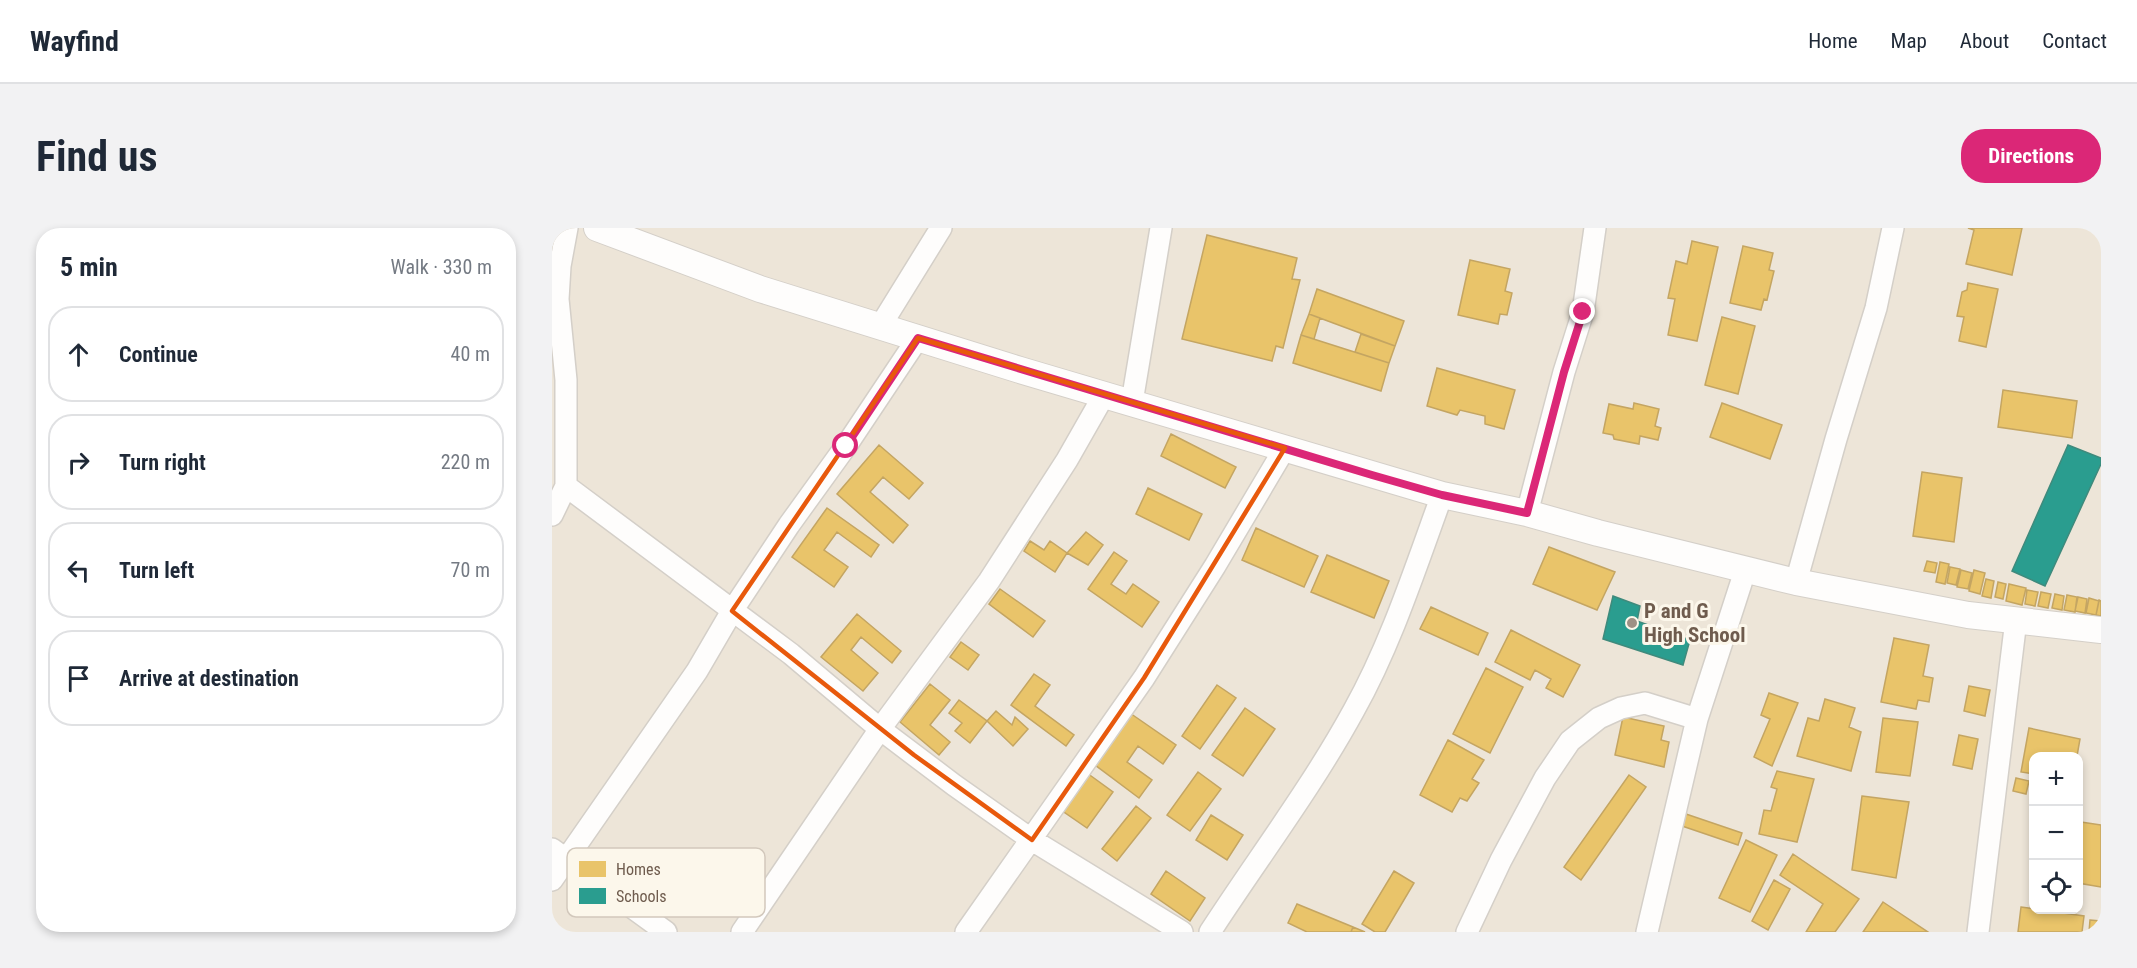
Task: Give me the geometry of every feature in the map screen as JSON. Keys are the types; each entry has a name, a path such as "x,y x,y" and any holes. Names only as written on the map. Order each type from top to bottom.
{"street":[{"path":"552,515 566,486 566,380 558,299 560,266 567,228"},
{"path":"597,228 760,289 1104,395 1442,495 1527,513 1745,571 1796,582 1968,615 2101,630"},
{"path":"881,326 941,228"},
{"path":"1132,402 1161,228"},
{"path":"1527,513 1564,372 1583,312 1595,228"},
{"path":"1796,582 1876,308 1893,228"},
{"path":"552,880 559,854 697,671 732,611 789,525 846,446 918,338"},
{"path":"765,898 880,729 989,581 1067,460 1104,395"},
{"path":"966,932 1144,678 1215,566 1285,448"},
{"path":"566,486 791,654 880,729 954,785 1032,840 1182,932"},
{"path":"1210,932 1327,757 1356,708 1382,653 1442,495"},
{"path":"1647,932 1697,719 1745,571"},
{"path":"1978,932 2016,620"},
{"path":"1467,932 1501,860 1545,778 1570,741 1599,718 1621,708 1645,703 1697,719"},
{"path":"645,917 666,932"},
{"path":"742,932 752,917"}],"highlighted area":[{"path":"918,338 1285,448 1144,678 1032,840 914,755 732,611"}],"shaded area":[{"path":"552,228 2101,228 2101,932 552,932"}],"building: Homes":[{"path":"1968,228 2022,228 2012,275 1966,264 1974,230"},
{"path":"1207,235 1297,258 1292,279 1300,280 1283,348 1276,346 1272,361 1182,339"},
{"path":"1692,241 1718,247 1697,341 1668,335 1675,299 1668,298 1676,261 1687,264"},
{"path":"1743,246 1773,253 1769,270 1774,271 1767,300 1764,299 1761,310 1730,303"},
{"path":"1470,260 1510,269 1505,291 1512,293 1507,315 1500,314 1498,324 1458,315"},
{"path":"1968,283 1998,289 1986,347 1959,341 1964,317 1957,316 1962,292 1967,290"},
{"path":"1317,289 1404,321 1395,346 1309,314"},
{"path":"1309,314 1320,318 1314,339 1301,335"},
{"path":"1722,317 1755,326 1738,394 1705,385"},
{"path":"1361,334 1395,346 1389,363 1355,352"},
{"path":"1301,335 1389,363 1381,391 1293,363"},
{"path":"1437,368 1515,390 1504,429 1485,424 1485,416 1460,410 1457,415 1427,406"},
{"path":"2003,390 2077,401 2072,438 1998,427"},
{"path":"1634,403 1659,409 1655,426 1661,428 1658,440 1640,436 1639,444 1614,439 1613,435 1603,433 1609,404 1633,409"},
{"path":"1722,403 1782,425 1770,459 1710,437"},
{"path":"1171,434 1236,467 1225,488 1161,456"},
{"path":"879,445 923,483 909,499 883,477 870,492 908,525 893,543 837,494"},
{"path":"1922,472 1962,478 1954,542 1913,536"},
{"path":"1148,488 1202,514 1189,540 1136,514"},
{"path":"827,508 879,545 871,557 837,532 824,550 848,567 834,587 792,557"},
{"path":"1256,528 1318,556 1304,587 1242,560"},
{"path":"1086,532 1103,545 1088,565 1067,553"},
{"path":"1030,541 1044,550 1050,541 1067,553 1055,572 1024,551"},
{"path":"1549,547 1615,572 1597,610 1533,584"},
{"path":"1114,552 1127,561 1111,584 1126,594 1133,584 1159,602 1142,627 1088,589"},
{"path":"1327,555 1389,581 1374,618 1311,592"},
{"path":"1927,561 1937,563 1935,573 1924,571"},
{"path":"1940,562 1949,564 1945,584 1936,582"},
{"path":"1950,567 1960,569 1956,585 1947,583"},
{"path":"1961,570 1972,573 1968,589 1957,587"},
{"path":"1974,570 1985,573 1980,594 1969,591"},
{"path":"1986,579 1994,581 1991,598 1982,596"},
{"path":"1998,582 2006,584 2003,599 1995,597"},
{"path":"2009,584 2026,588 2022,605 2006,601"},
{"path":"1000,589 1045,621 1033,637 989,604"},
{"path":"2027,590 2038,592 2035,606 2025,604"},
{"path":"2041,592 2051,594 2048,608 2038,606"},
{"path":"2055,594 2064,596 2062,610 2052,608"},
{"path":"2067,595 2077,597 2075,612 2064,610"},
{"path":"2078,597 2087,599 2085,613 2075,611"},
{"path":"2089,598 2099,601 2096,615 2086,613"},
{"path":"2099,600 2101,601 2101,616 2096,615"},
{"path":"1431,607 1488,633 1478,655 1420,629"},
{"path":"857,614 901,651 892,663 861,637 851,650 878,673 863,691 821,657"},
{"path":"1511,630 1580,665 1563,697 1546,688 1551,679 1535,670 1530,680 1495,662"},
{"path":"1894,638 1929,645 1923,676 1933,678 1929,702 1918,700 1916,709 1881,702"},
{"path":"961,642 979,655 968,670 950,657"},
{"path":"1486,668 1523,687 1490,753 1453,734"},
{"path":"1034,674 1050,685 1035,706 1074,735 1066,746 1011,705"},
{"path":"930,684 950,700 930,725 950,742 939,755 900,722"},
{"path":"1217,685 1236,698 1200,749 1182,736"},
{"path":"1969,686 1990,690 1985,716 1964,711"},
{"path":"1769,693 1798,703 1772,766 1754,757 1770,719 1761,715"},
{"path":"1825,699 1855,708 1849,727 1861,732 1851,771 1797,756 1808,718 1819,721"},
{"path":"959,700 987,721 970,743 955,731 962,723 949,713"},
{"path":"1245,708 1275,729 1243,776 1212,755"},
{"path":"996,711 1012,725 1015,717 1028,729 1013,746 987,721"},
{"path":"1127,711 1176,745 1163,764 1138,746 1127,762 1152,780 1139,798 1091,762"},
{"path":"1623,717 1664,726 1661,740 1669,742 1664,767 1615,755"},
{"path":"1883,718 1918,722 1910,776 1876,772"},
{"path":"2029,728 2080,739 2078,752 2029,752 2029,773 2021,772"},
{"path":"1959,735 1978,739 1972,769 1953,765"},
{"path":"1448,740 1484,760 1472,779 1479,783 1467,801 1460,798 1452,812 1420,795"},
{"path":"1777,771 1814,779 1797,842 1759,834 1764,810 1771,811 1777,789 1771,787"},
{"path":"1198,772 1221,789 1190,831 1167,815"},
{"path":"1087,773 1113,792 1087,828 1061,810"},
{"path":"1629,775 1646,787 1581,880 1564,867"},
{"path":"2016,778 2029,781 2026,794 2013,791"},
{"path":"1862,796 1909,802 1896,878 1852,870"},
{"path":"1136,806 1151,818 1117,861 1102,849"},
{"path":"1686,814 1742,833 1738,845 1682,826"},
{"path":"1211,815 1243,835 1227,860 1196,840"},
{"path":"2083,822 2101,825 2101,887 2083,884"},
{"path":"1746,840 1777,855 1750,912 1719,898"},
{"path":"1793,854 1859,899 1835,932 1806,932 1823,904 1780,875"},
{"path":"1166,871 1205,898 1190,921 1151,894"},
{"path":"1394,871 1414,883 1385,932 1375,932 1362,924"},
{"path":"1774,880 1790,889 1768,930 1752,921"},
{"path":"1883,902 1928,932 1863,932"},
{"path":"1297,904 1353,927 1351,932 1307,932 1288,923"},
{"path":"2021,907 2029,908 2029,914 2084,916 2082,932 2018,932"},
{"path":"2090,920 2101,921 2101,932 2089,932"},
{"path":"1353,927 1365,932 1351,932"}],"building: Schools":[{"path":"2068,445 2101,458 2101,464 2045,586 2012,571"},
{"path":"1613,596 1640,606 1637,621 1690,640 1683,665 1603,639"}],"place":[{"name":"P and G High School","path":"1632,623"}],"route":[{"path":"846,446 918,338 1372,475 1442,495 1527,513 1564,372 1583,312"}]}
